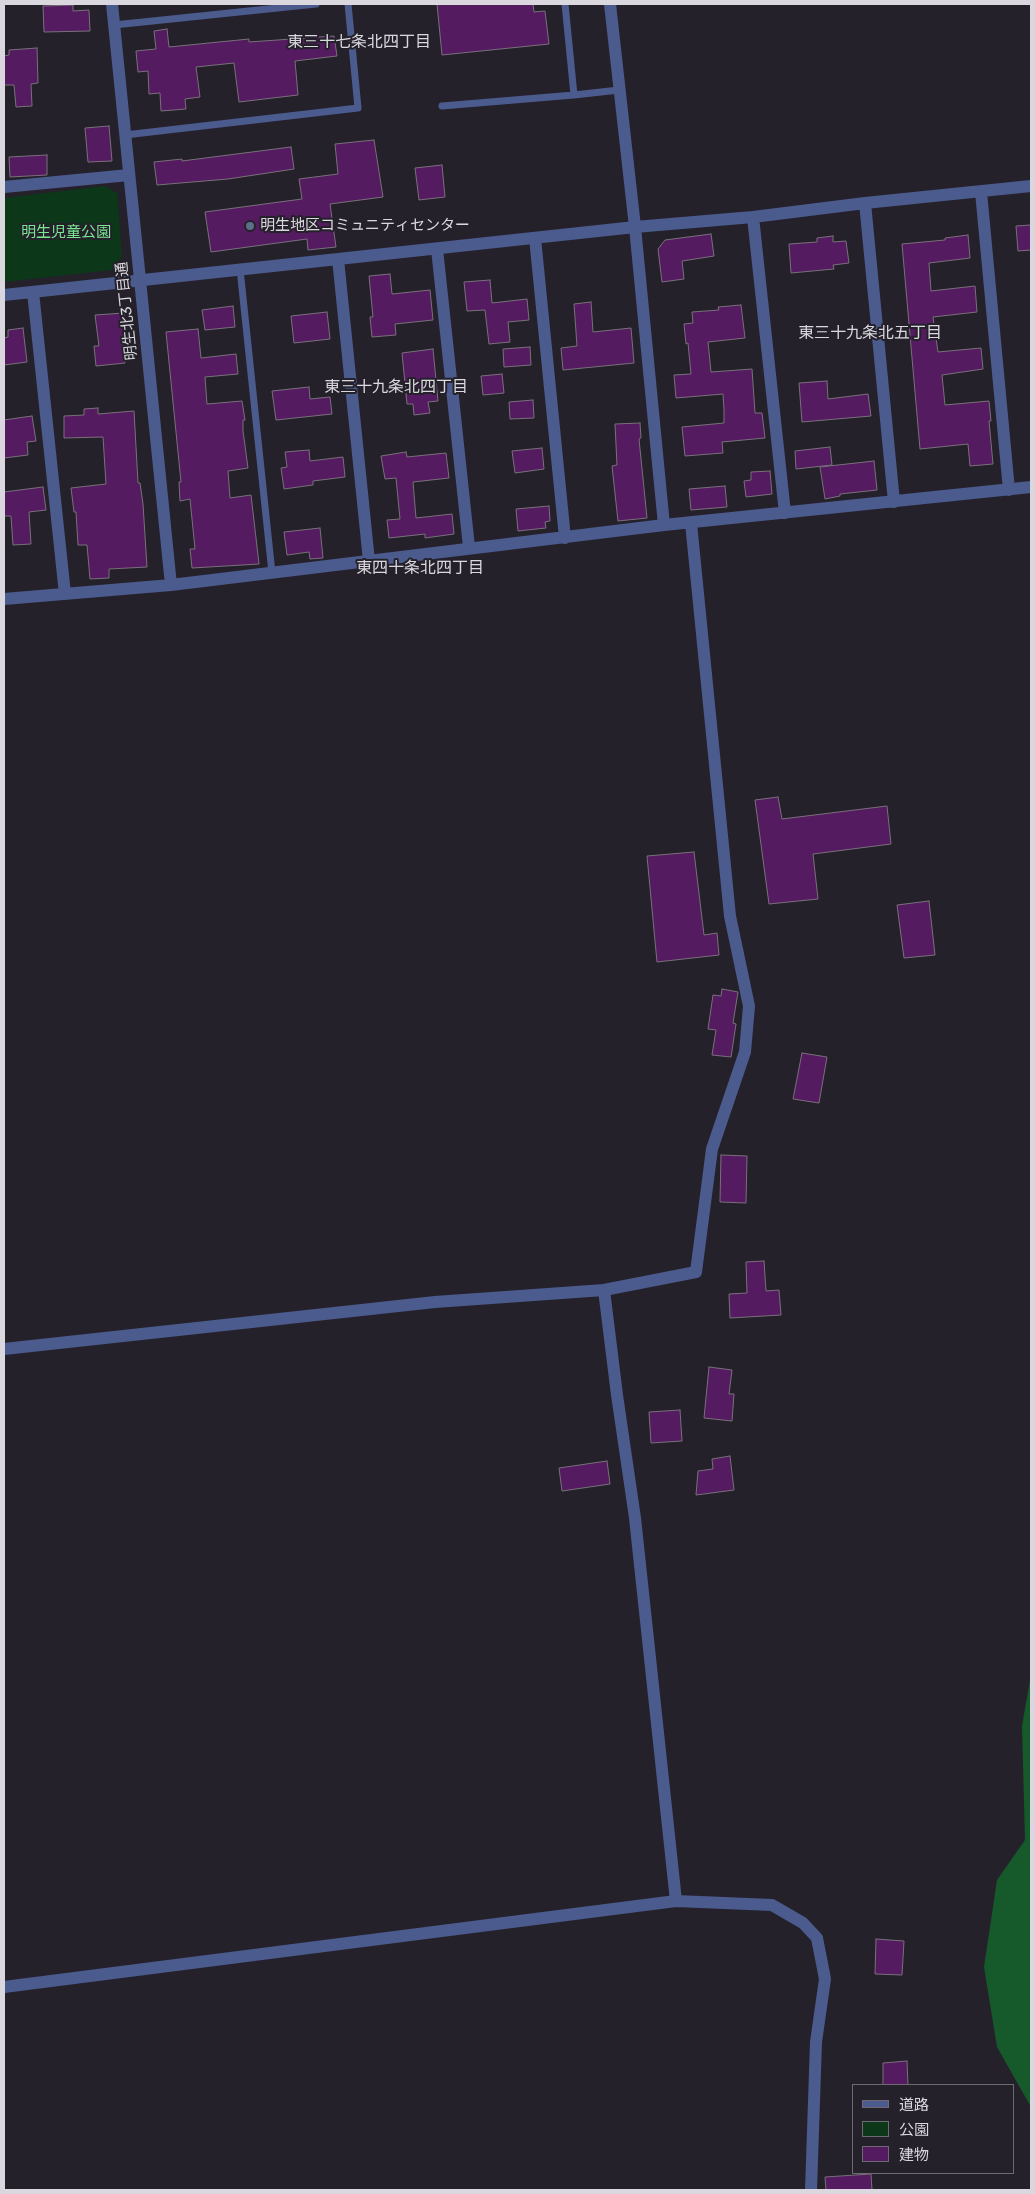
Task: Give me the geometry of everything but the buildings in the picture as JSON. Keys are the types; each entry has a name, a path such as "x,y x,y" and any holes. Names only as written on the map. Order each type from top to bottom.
{"street":[{"name":"明生北3丁目通","path":"112,4 171,585"},
{"path":"610,4 635,227 664,525"},
{"path":"4,187 129,175"},
{"path":"4,295 1031,186"},
{"path":"981,192 1009,490"},
{"path":"865,203 894,502"},
{"path":"753,217 785,513"},
{"path":"535,238 565,538"},
{"path":"437,249 469,547"},
{"path":"338,260 369,561"},
{"path":"32,292 65,594"},
{"path":"4,599 171,585 469,547 1031,487"},
{"path":"4,1348 435,1302 604,1290 696,1272 712,1148 745,1052 749,1006 730,916 690,524"},
{"path":"604,1290 635,1518 676,1901"},
{"path":"4,1987 676,1901 772,1905 803,1923 817,1938 825,1979 816,2042 810,2190"}],"lane":[{"path":"114,25 316,4"},
{"path":"125,135 358,108 348,4"},
{"path":"565,4 574,94"},
{"path":"442,106 619,90"},
{"path":"240,269 272,573"}],"green space":[{"name":"明生児童公園","path":"105,186 117,193 122,256 112,270 4,282 4,198"},
{"path":"1031,1674 1031,2107 997,2047 984,1967 997,1880 1025,1840 1022,1726"}],"place":[{"name":"明生地区コミュニティセンター","path":"250,226"}],"district":[{"name":"東三十七条北四丁目","path":"359,42"},
{"name":"東三十九条北五丁目","path":"870,333"},
{"name":"東三十九条北四丁目","path":"396,387"},
{"name":"東四十条北四丁目","path":"420,568"}]}
